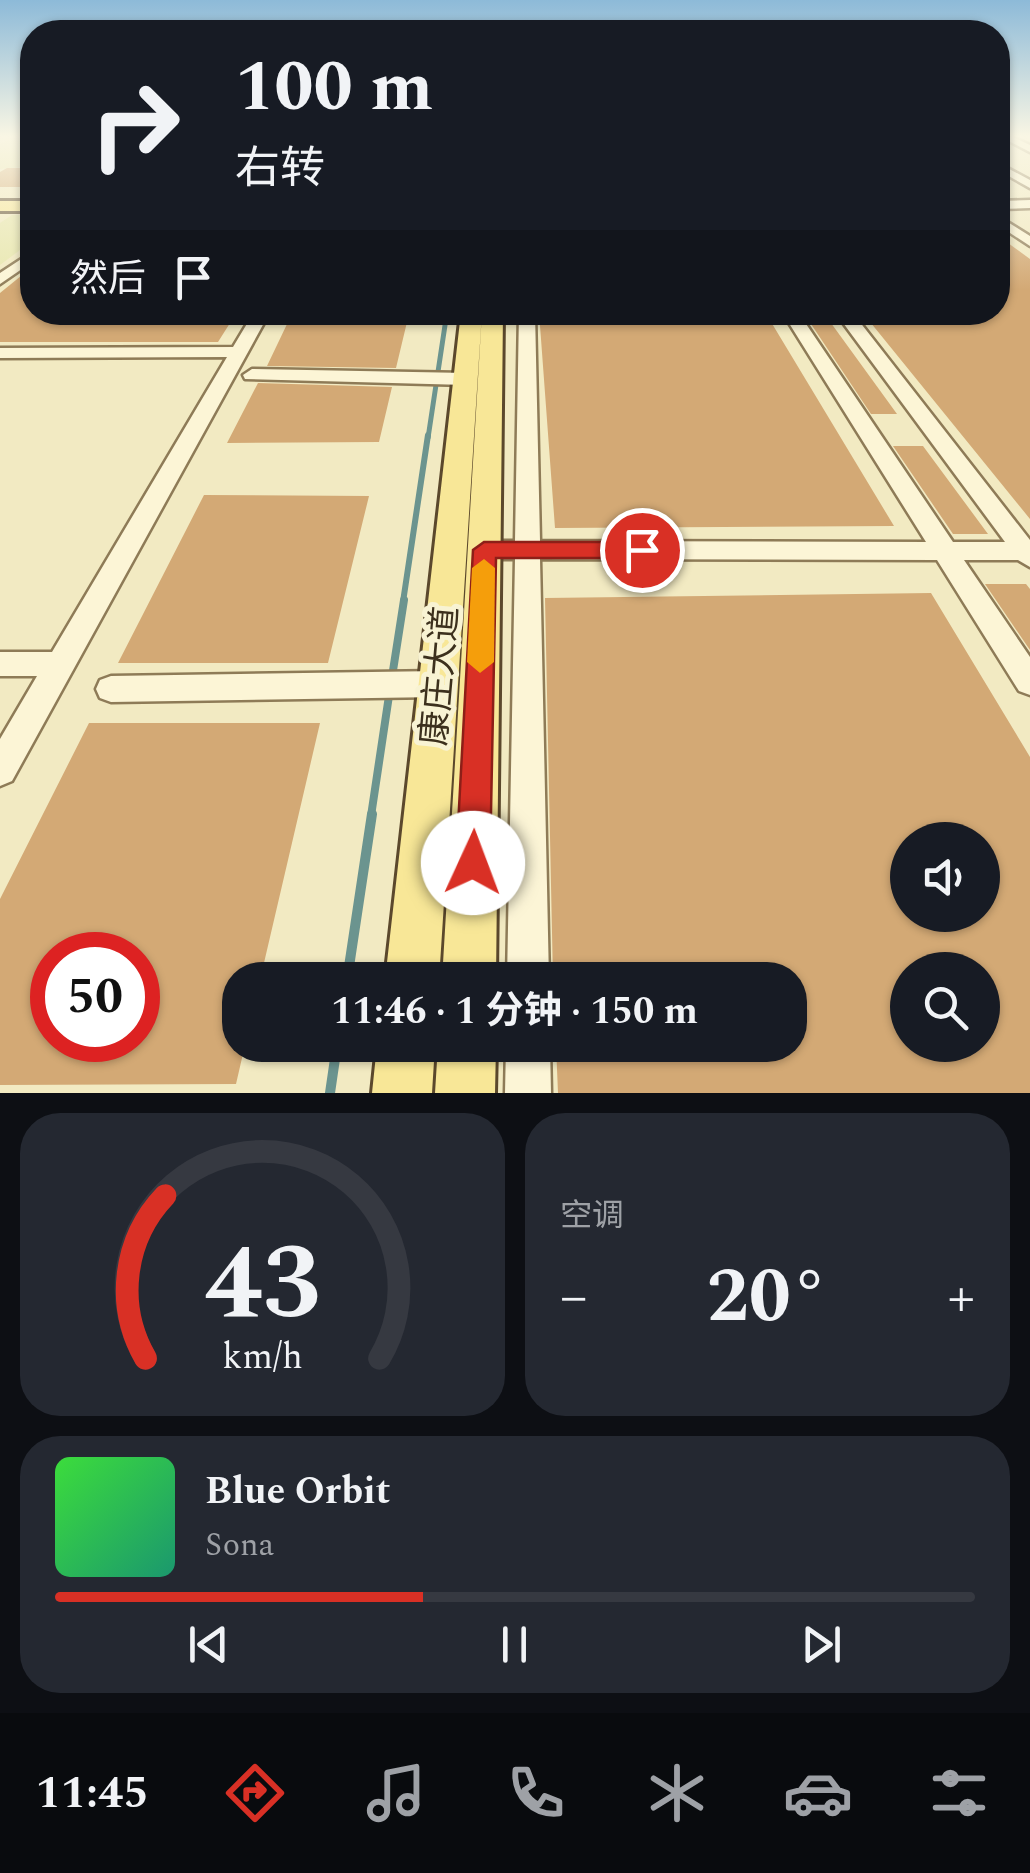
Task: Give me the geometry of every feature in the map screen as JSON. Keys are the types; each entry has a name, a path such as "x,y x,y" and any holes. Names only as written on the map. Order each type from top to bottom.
{"main road":[{"name":"康庄大道","path":"414,962 439,684 454,379 469,325"},
{"name":"康庄大道","path":"470,962 492,325"},
{"path":"402,1093 405,1062"},
{"path":"465,1093 466,1062"}],"street":[{"path":"0,770 255,325"},
{"path":"527,325 528,962"},
{"path":"798,325 1030,682"},
{"path":"852,325 1028,554"},
{"path":"0,352 239,352"},
{"path":"252,375 454,379"},
{"path":"484,550 1028,554"},
{"path":"0,664 60,664"},
{"path":"111,689 439,684"},
{"path":"528,1062 528,1093"}],"green space":[{"path":"20,215 20,250 0,265 0,223"}],"building":[{"path":"1010,244 1030,259 1030,519 873,325 1010,325"},
{"path":"20,277 20,325 229,325 218,342 0,342 0,293"},
{"path":"287,325 406,325 396,368 267,366"},
{"path":"540,325 773,325 894,526 555,528"},
{"path":"812,325 832,325 897,414 871,414"},
{"path":"258,383 392,387 379,442 227,443"},
{"path":"893,446 923,446 988,534 953,534"},
{"path":"204,495 369,496 328,663 118,663"},
{"path":"985,584 1026,584 1030,589 1030,650"},
{"path":"931,593 1030,757 1030,1093 558,1093 557,1062 807,1062 807,962 553,962 545,598"},
{"path":"89,723 320,723 264,962 222,962 222,1062 241,1062 236,1084 0,1085 0,899"}],"waterway":[{"path":"428,438 445,325"},
{"path":"403,602 428,435"},
{"path":"392,677 404,600"},
{"path":"371,816 390,689"},
{"path":"350,962 372,814"},
{"path":"330,1093 335,1062"}],"slow traffic":[{"path":"480,662 484,568"}],"route":[{"path":"473,863 484,550 642,550"}]}
